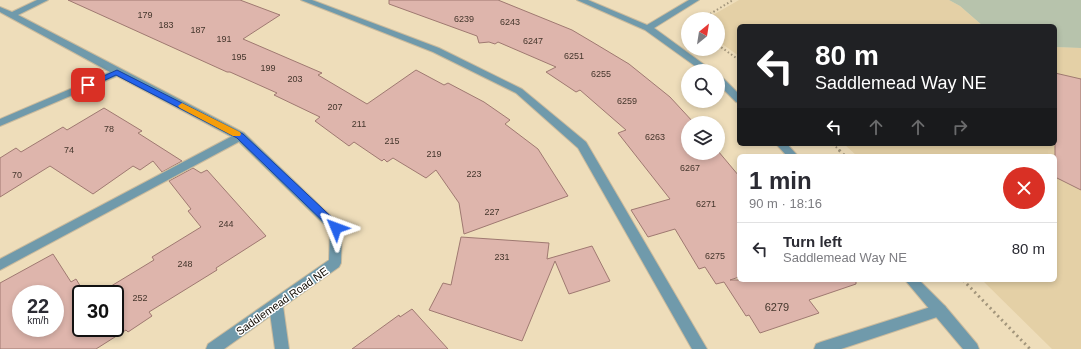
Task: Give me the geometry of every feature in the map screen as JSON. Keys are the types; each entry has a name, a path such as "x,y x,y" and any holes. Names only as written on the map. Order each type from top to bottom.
{"street":[{"path":"12,15 44,0"},
{"path":"305,0 436,50 519,91 582,145 700,349"},
{"path":"581,0 648,28 698,64"},
{"path":"648,28 695,0"},
{"name":"Saddlemead Road NE","path":"0,9 240,136 336,228 335,263 214,349"},
{"path":"0,123 117,72"},
{"path":"725,85 737,98"},
{"path":"0,265 240,136"},
{"path":"783,146 791,154"},
{"path":"913,282 940,310 972,349"},
{"path":"276,306 282,349"},
{"path":"821,349 940,310"}],"path":[{"path":"712,12 733,0"},
{"path":"725,50 737,59"},
{"path":"835,146 843,154"},
{"path":"965,282 1030,349"}],"shaded area":[{"path":"739,0 949,0 960,6 981,24 737,24 737,55 725,46 725,12 718,12"},
{"path":"1057,47 1081,48 1081,349 1052,349 984,282 1057,282 1057,154 855,154 846,146 1057,146"}],"green space":[{"path":"949,0 1081,0 1081,48 1057,47 1057,24 981,24 960,6"}],"building":[{"path":"68,0 240,0 280,15 243,39 322,73 318,75 367,104 416,70 444,85 448,83 484,102 510,120 505,124 538,149 568,196 464,234 459,203 436,170 426,178 393,158 387,162 384,159 382,161 354,142 349,146 315,121 320,117 274,95 277,93"},
{"path":"389,0 498,0 572,30 629,64 670,97 688,116 681,116 681,160 725,159 737,174 737,278 730,280 737,280 737,282 856,282 856,284 809,300 819,313 760,333 749,315 746,316 724,282 716,284 705,267 699,269 675,229 648,237 631,210 670,199 618,133 626,130 580,90 576,92 546,72 556,67 498,42 495,44 489,42 479,43 477,36 389,4"},
{"path":"1057,73 1081,79 1081,190 1057,178 1057,154 1055,154 1055,146 1057,146"},
{"path":"104,108 142,131 138,133 182,161 162,172 153,161 140,170 133,166 93,194 50,166 0,197 0,158 16,148 21,152 63,127 67,130"},
{"path":"193,168 201,173 207,170 266,236 216,268 217,270 149,312 152,316 128,332 126,330 124,331 124,285 113,285 154,260 152,257 201,227 188,211 191,209 169,181"},
{"path":"461,237 549,243 547,259 592,246 610,281 569,294 555,261 522,341 429,310 443,283 451,285"},
{"path":"53,254 71,282 76,279 80,285 72,285 72,337 115,337 96,349 0,349 0,283"},
{"path":"412,309 448,349 352,349 399,315 400,317"}],"slow traffic":[{"path":"182,106 236,134"}],"route":[{"path":"88,85 117,72 240,136 336,228"}]}
